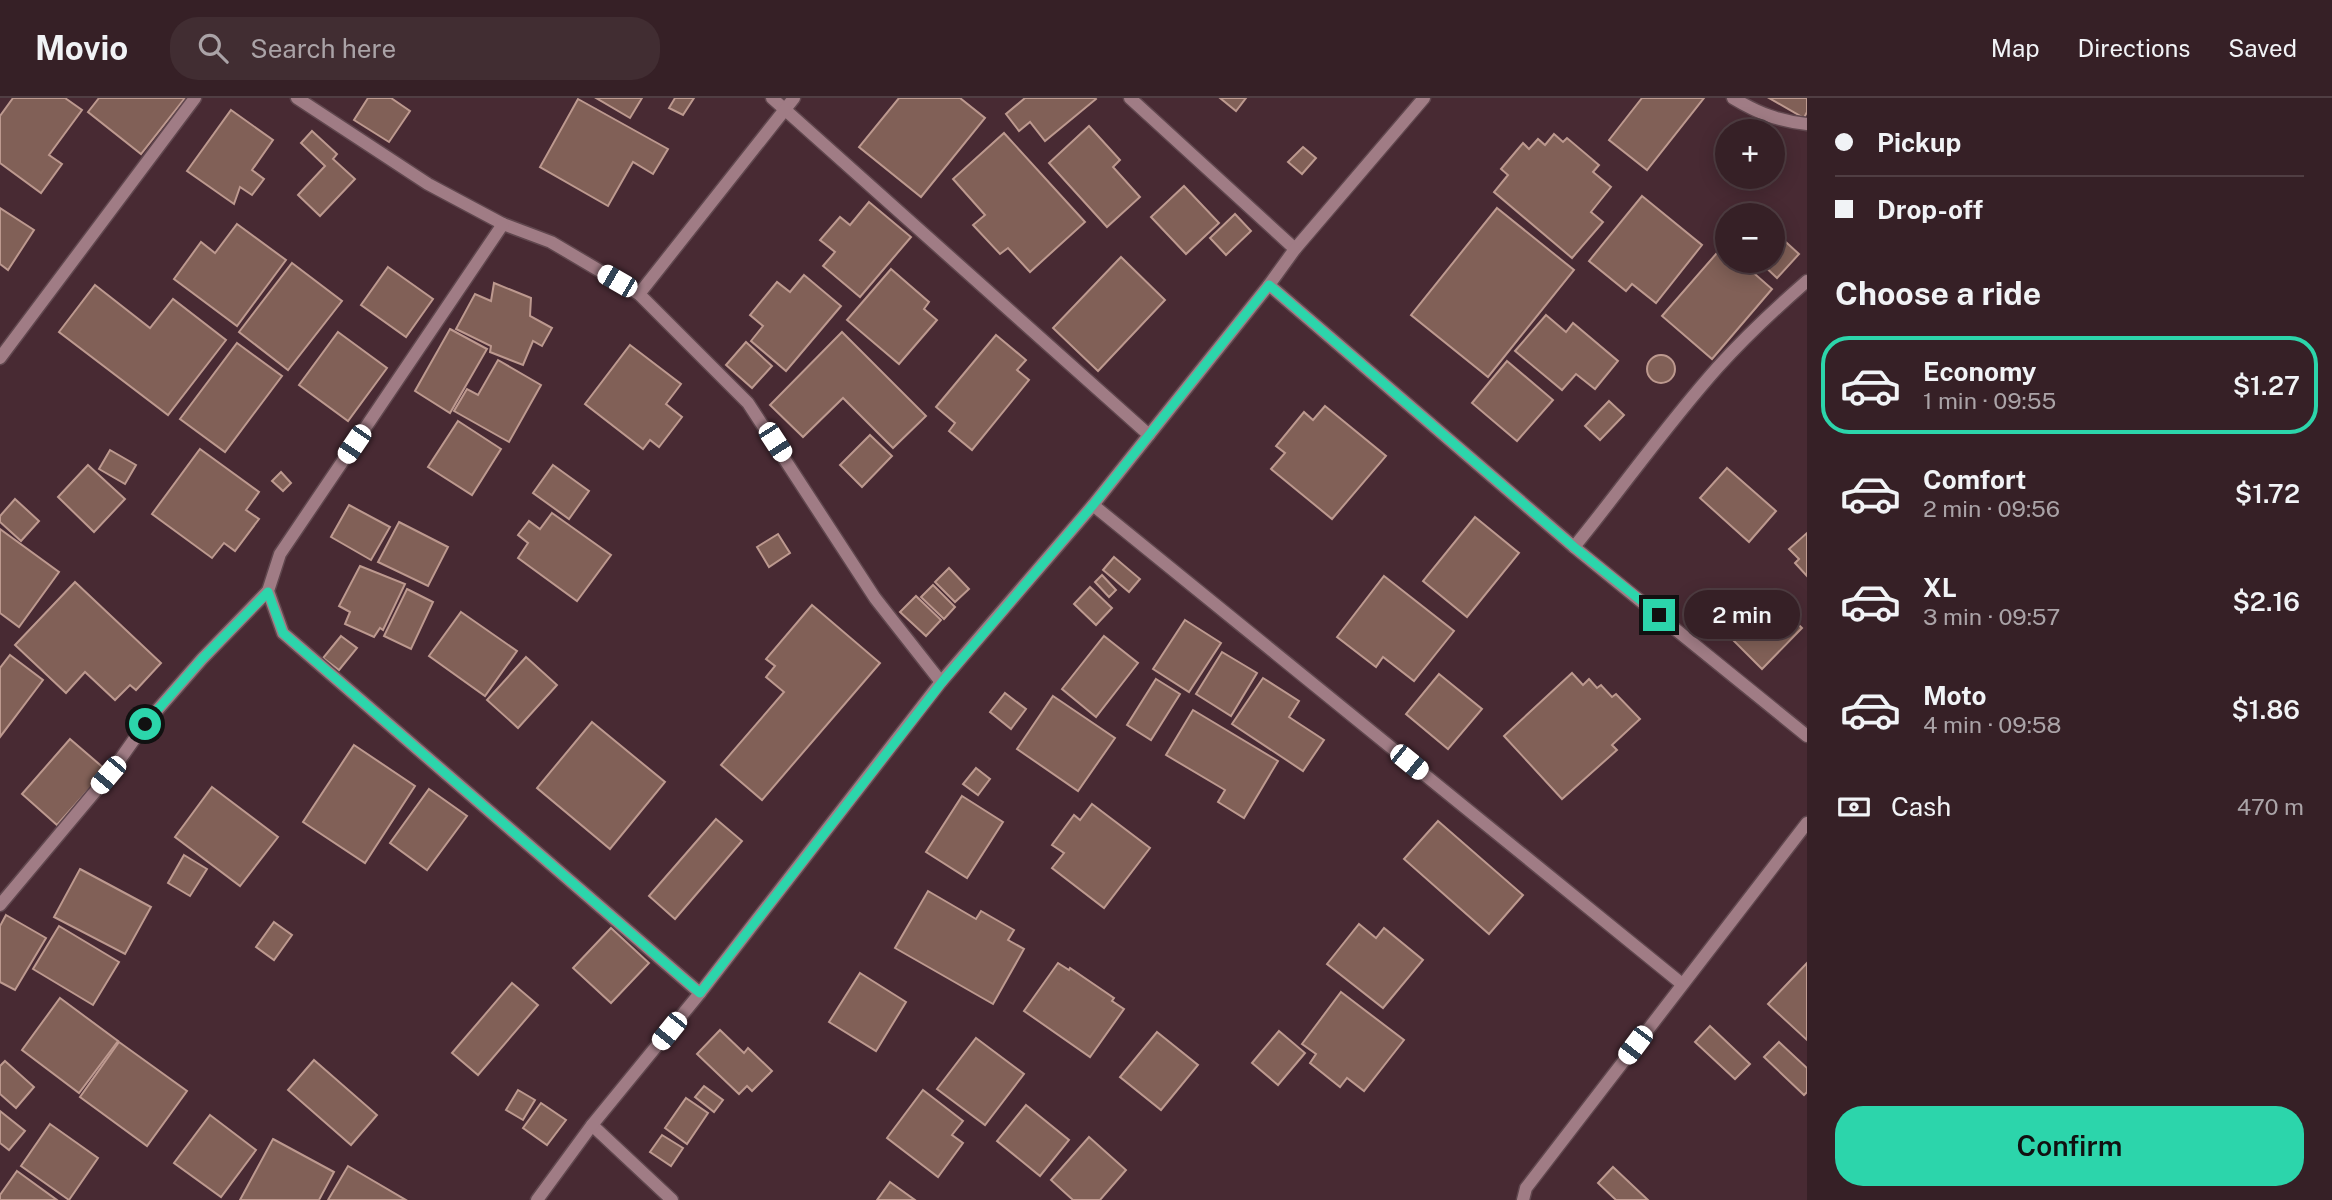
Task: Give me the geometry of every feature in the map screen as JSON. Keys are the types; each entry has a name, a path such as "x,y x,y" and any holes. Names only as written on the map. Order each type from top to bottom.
{"street":[{"path":"0,358 195,98"},
{"path":"297,98 428,184 503,224 551,242 639,294 748,403 875,598 942,682"},
{"path":"772,98 790,103 1149,435"},
{"path":"1130,98 1295,249"},
{"path":"537,1200 592,1125 700,993 942,682 1093,505 1295,249 1424,98"},
{"path":"1733,98 1758,113 1807,124"},
{"path":"639,294 790,103"},
{"path":"0,905 108,775 145,724 202,659 268,592 279,554 503,224"},
{"path":"1574,547 1719,366 1807,281"},
{"path":"1269,285 1574,547 1807,736"},
{"path":"1093,505 1682,984"},
{"path":"268,592 283,633 700,993"},
{"path":"1523,1200 1526,1188 1807,823"},
{"path":"592,1125 672,1200"}],"building":[{"path":"13,98 65,98 82,110 49,155 62,164 41,193 0,163 0,116"},
{"path":"99,98 185,98 141,154 88,112"},
{"path":"368,98 391,98 410,111 389,142 354,120"},
{"path":"596,98 642,98 630,118"},
{"path":"675,98 694,98 683,115 669,108"},
{"path":"899,98 960,98 985,118 921,197 859,147"},
{"path":"1025,98 1096,99 1045,141 1030,122 1019,131 1006,114"},
{"path":"1220,98 1246,98 1236,111"},
{"path":"1642,98 1704,98 1647,170 1609,140"},
{"path":"1769,98 1807,98 1807,112 1804,118"},
{"path":"578,99 668,149 653,174 633,162 608,206 540,167"},
{"path":"231,110 273,140 252,170 264,179 252,195 240,187 234,204 187,171"},
{"path":"1089,126 1120,160 1113,167 1140,197 1107,227 1049,163"},
{"path":"312,131 337,154 333,159 355,179 320,216 298,195 325,166 301,143"},
{"path":"1004,133 1085,222 1030,272 1008,248 1000,254 973,225 985,215 953,179"},
{"path":"1554,134 1563,142 1567,138 1599,165 1593,172 1611,187 1591,212 1603,222 1572,258 1494,192 1508,175 1501,169 1523,143 1529,149 1538,139 1545,145"},
{"path":"1303,147 1316,158 1302,174 1288,162"},
{"path":"1184,186 1219,223 1186,254 1151,217"},
{"path":"1642,196 1702,245 1656,303 1632,284 1626,291 1589,261"},
{"path":"869,202 911,237 860,297 823,266 835,252 820,240 840,217 850,225"},
{"path":"0,208 34,230 8,270 0,264"},
{"path":"1497,208 1574,270 1488,377 1411,315"},
{"path":"1235,214 1251,231 1226,255 1210,238"},
{"path":"237,224 286,260 237,326 174,279 201,242 215,253"},
{"path":"1785,241 1799,254 1785,269"},
{"path":"1715,255 1715,273 1754,273 1772,289 1712,359 1662,316"},
{"path":"1121,257 1165,300 1098,371 1053,328"},
{"path":"292,263 342,301 288,370 239,332"},
{"path":"388,267 433,299 406,337 361,305"},
{"path":"891,269 929,302 924,309 937,320 899,364 847,320"},
{"path":"804,275 841,306 786,371 751,341 763,326 750,315 777,282 790,292"},
{"path":"494,283 531,298 530,316 552,328 542,346 533,341 523,365 490,352 491,346 456,329 475,294 491,301"},
{"path":"95,285 150,328 173,299 226,340 168,415 59,332"},
{"path":"1546,315 1566,332 1573,323 1618,361 1595,389 1576,374 1562,390 1515,351"},
{"path":"450,329 487,349 450,413 415,391"},
{"path":"338,332 387,368 348,421 299,385"},
{"path":"842,332 926,416 893,448 843,398 803,437 770,405"},
{"path":"996,335 1026,360 1017,370 1029,380 972,450 949,431 955,423 936,407"},
{"path":"746,342 772,366 752,388 726,365"},
{"path":"237,343 282,376 225,452 180,419"},
{"path":"630,345 681,384 666,404 682,417 659,447 650,440 643,449 585,404"},
{"path":"1661,355 1671,359 1675,369 1671,379 1661,383 1651,379 1647,369 1651,359"},
{"path":"498,360 541,385 509,442 454,411 467,389 478,395"},
{"path":"1507,361 1553,400 1517,441 1472,403"},
{"path":"1609,401 1624,415 1600,440 1585,426"},
{"path":"1325,406 1386,456 1332,519 1271,469 1285,453 1276,446 1304,412 1313,420"},
{"path":"458,421 501,449 472,495 428,467"},
{"path":"870,435 892,456 862,487 840,465"},
{"path":"200,449 259,492 246,510 259,519 235,551 224,543 212,558 152,514"},
{"path":"110,450 136,465 125,484 99,469"},
{"path":"88,465 125,499 94,532 58,497"},
{"path":"553,465 589,491 569,519 533,493"},
{"path":"1727,468 1776,511 1749,542 1700,498"},
{"path":"281,472 291,483 283,491 272,481"},
{"path":"15,499 39,521 21,541 0,522 0,516"},
{"path":"349,505 390,527 371,560 331,537"},
{"path":"552,513 611,555 577,601 518,558 528,543 518,535 529,521 540,529"},
{"path":"1475,517 1519,553 1467,617 1423,581"},
{"path":"399,522 448,547 428,586 378,562"},
{"path":"0,529 59,572 19,627 0,613"},
{"path":"1807,533 1807,576 1795,563 1799,559 1789,549"},
{"path":"778,534 790,553 769,567 757,547"},
{"path":"1114,557 1140,579 1129,592 1103,570"},
{"path":"360,566 405,584 383,630 380,628 374,637 345,624 350,612 339,606"},
{"path":"949,568 969,589 955,602 935,582"},
{"path":"1102,575 1116,590 1109,597 1095,582"},
{"path":"1384,576 1454,631 1414,681 1383,657 1376,667 1337,637"},
{"path":"75,582 161,663 136,690 130,685 115,700 85,672 66,693 15,645"},
{"path":"933,585 955,607 944,619 921,597"},
{"path":"1090,587 1112,608 1096,625 1074,604"},
{"path":"407,589 433,602 411,649 384,636"},
{"path":"1767,594 1802,628 1762,669 1728,635"},
{"path":"916,596 941,620 926,636 900,612"},
{"path":"812,605 880,663 762,800 721,765 784,692 766,677 775,666 766,659"},
{"path":"461,612 517,651 485,696 429,656"},
{"path":"1185,620 1221,643 1189,692 1153,669"},
{"path":"341,636 357,648 339,670 323,658"},
{"path":"1104,636 1138,663 1096,717 1062,689"},
{"path":"1222,652 1257,673 1231,716 1196,694"},
{"path":"10,655 43,680 0,737 0,668"},
{"path":"526,657 557,685 518,728 487,700"},
{"path":"1572,673 1583,685 1589,679 1597,688 1601,685 1612,697 1616,694 1640,719 1612,745 1617,750 1562,799 1504,736"},
{"path":"1439,674 1482,709 1448,749 1406,714"},
{"path":"1263,678 1299,701 1289,717 1324,740 1303,771 1232,724"},
{"path":"1156,679 1180,694 1151,740 1127,725"},
{"path":"1005,693 1026,709 1011,729 990,712"},
{"path":"1053,696 1115,738 1078,791 1017,749"},
{"path":"1193,710 1278,761 1244,818 1218,802 1225,790 1166,755"},
{"path":"592,722 665,782 610,849 537,788"},
{"path":"70,739 106,770 57,825 22,794"},
{"path":"354,745 415,786 365,863 303,822"},
{"path":"976,768 990,779 978,795 963,784"},
{"path":"212,787 278,837 240,886 175,837"},
{"path":"429,789 467,816 427,870 390,843"},
{"path":"962,796 1003,822 967,878 926,852"},
{"path":"1092,804 1150,848 1104,908 1052,868 1064,853 1052,845 1074,815 1080,820"},
{"path":"716,819 742,841 675,919 649,896"},
{"path":"1438,821 1523,895 1489,934 1404,859"},
{"path":"184,855 207,869 190,896 168,883"},
{"path":"80,869 151,907 125,954 54,917"},
{"path":"928,891 976,919 981,911 1014,930 1008,940 1024,949 993,1004 895,948"},
{"path":"6,915 46,938 15,990 0,982 0,926"},
{"path":"274,922 292,935 274,960 256,947"},
{"path":"1359,924 1376,938 1384,928 1423,960 1383,1008 1327,964"},
{"path":"59,926 119,962 93,1005 33,969"},
{"path":"611,928 649,963 611,1003 573,968"},
{"path":"1058,963 1069,970 1070,968 1114,998 1112,1001 1124,1009 1090,1057 1024,1011"},
{"path":"1807,963 1807,1040 1768,1004"},
{"path":"860,973 906,1002 876,1051 829,1022"},
{"path":"512,983 538,1005 478,1075 452,1053"},
{"path":"1341,992 1404,1040 1364,1091 1347,1078 1340,1087 1310,1063 1316,1054 1302,1044"},
{"path":"60,998 118,1041 79,1093 22,1050"},
{"path":"1710,1026 1750,1064 1735,1079 1695,1042"},
{"path":"720,1030 744,1053 748,1048 772,1071 752,1091 747,1086 739,1094 697,1054"},
{"path":"1279,1031 1305,1053 1278,1085 1252,1063"},
{"path":"1157,1032 1198,1065 1161,1110 1120,1077"},
{"path":"976,1038 1024,1074 985,1125 937,1089"},
{"path":"119,1042 187,1091 147,1146 80,1097"},
{"path":"1779,1042 1807,1068 1807,1092 1804,1095 1764,1057"},
{"path":"314,1060 377,1115 351,1145 288,1090"},
{"path":"5,1061 34,1087 16,1108 0,1094 0,1066"},
{"path":"704,1086 723,1100 714,1112 695,1097"},
{"path":"518,1090 535,1100 523,1120 506,1110"},
{"path":"923,1090 963,1121 952,1135 963,1143 938,1177 887,1138"},
{"path":"686,1098 708,1113 687,1144 665,1128"},
{"path":"541,1103 566,1120 547,1145 523,1128"},
{"path":"1026,1105 1069,1140 1040,1176 997,1141"},
{"path":"0,1111 25,1131 9,1150 0,1143"},
{"path":"210,1115 256,1150 221,1197 174,1163"},
{"path":"50,1124 98,1158 69,1200 21,1166"},
{"path":"662,1135 683,1148 671,1166 650,1152"},
{"path":"1089,1137 1126,1170 1100,1200 1073,1200 1051,1180"},
{"path":"273,1139 334,1172 319,1200 240,1200"},
{"path":"348,1166 406,1200 328,1200"},
{"path":"1613,1167 1648,1200 1616,1200 1598,1183"},
{"path":"17,1171 57,1200 0,1200 0,1195"},
{"path":"890,1182 915,1200 877,1200"}],"route":[{"path":"145,724 202,659 268,592 283,633 700,993 942,682 1093,505 1269,285 1574,547 1659,615"}]}
